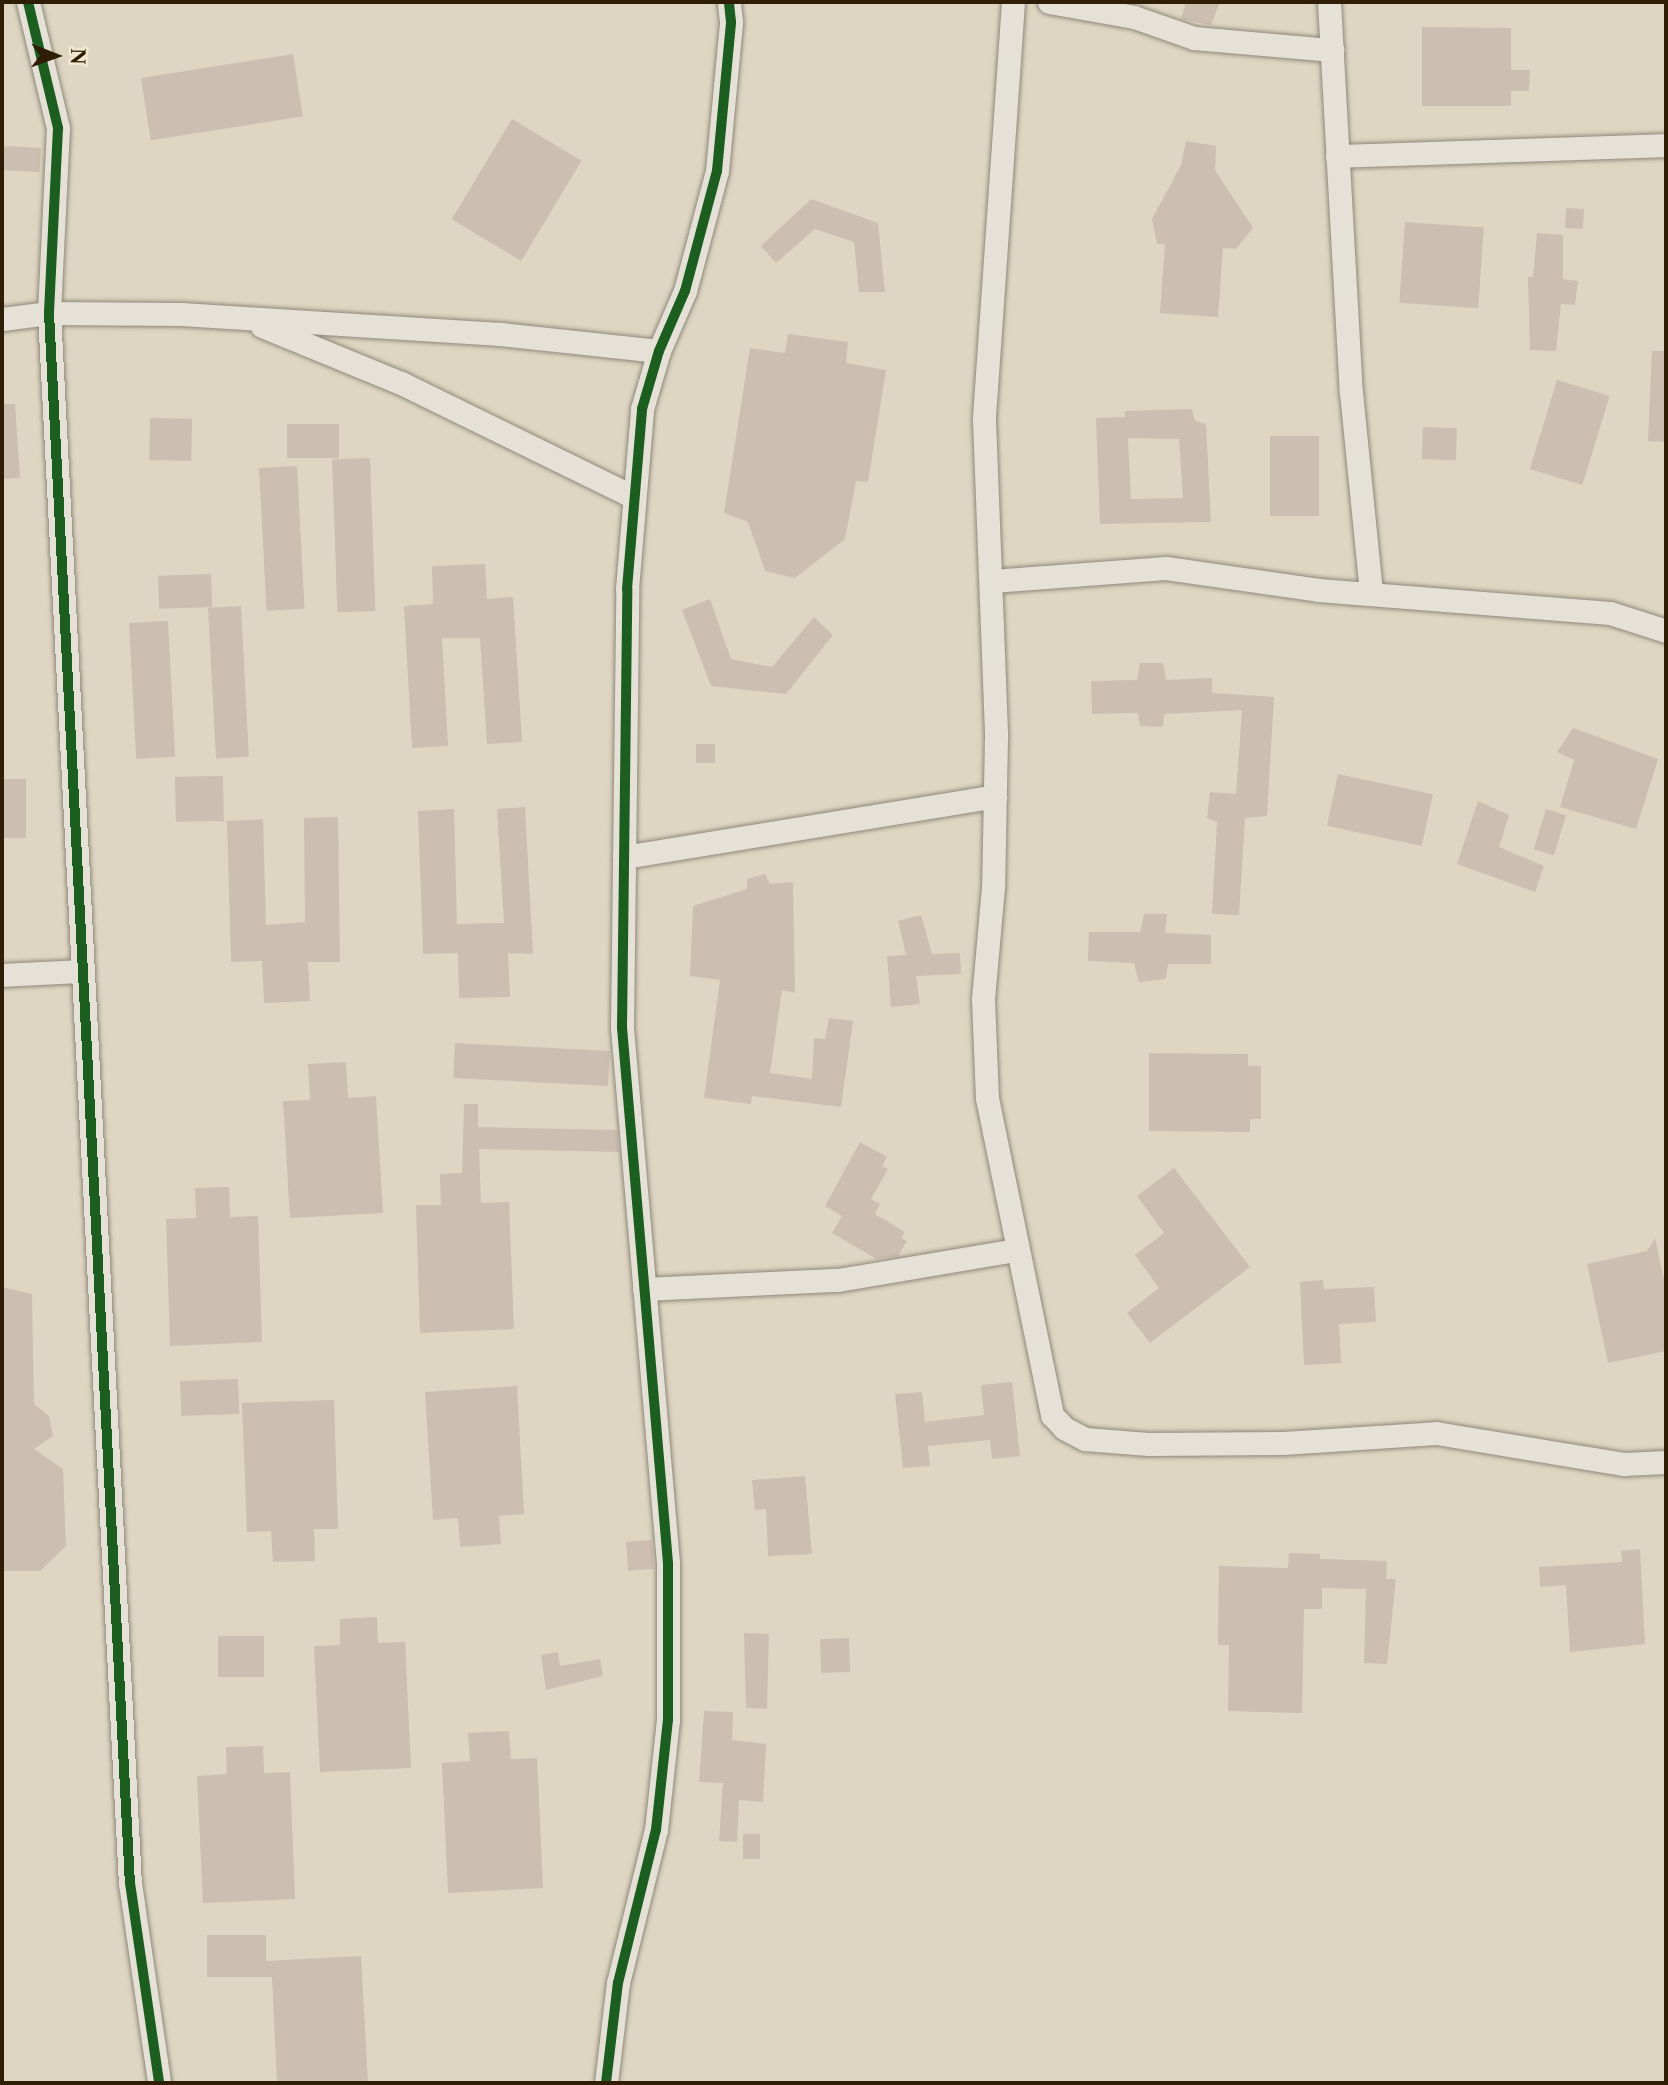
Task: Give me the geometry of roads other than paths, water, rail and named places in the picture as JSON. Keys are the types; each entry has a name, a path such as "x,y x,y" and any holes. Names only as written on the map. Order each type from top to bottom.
{"street":[{"path":"28,2 58,128 49,313 82,971 130,1884 159,2083"},
{"path":"606,2083 618,1983 656,1830 668,1720 668,1563 622,1028 627,589 642,410 659,351 685,291 717,171 731,22 729,2"},
{"path":"1013,2 984,395 992,581 995,796 993,887 983,999 987,1098 1045,1396 1064,1428 1085,1439 1148,1444 1283,1443 1436,1433 1624,1464 1666,1462"},
{"path":"1049,2 1133,17 1194,38 1332,50"},
{"path":"1329,2 1350,392 1371,594"},
{"path":"1337,156 1666,145"},
{"path":"2,319 49,313 242,318 500,334 659,351"},
{"path":"242,318 401,383 634,497"},
{"path":"992,581 1167,568 1371,594 1610,613 1666,631"},
{"path":"624,858 995,796"},
{"path":"2,975 82,971"},
{"path":"644,1290 838,1280 1015,1250"}]}
